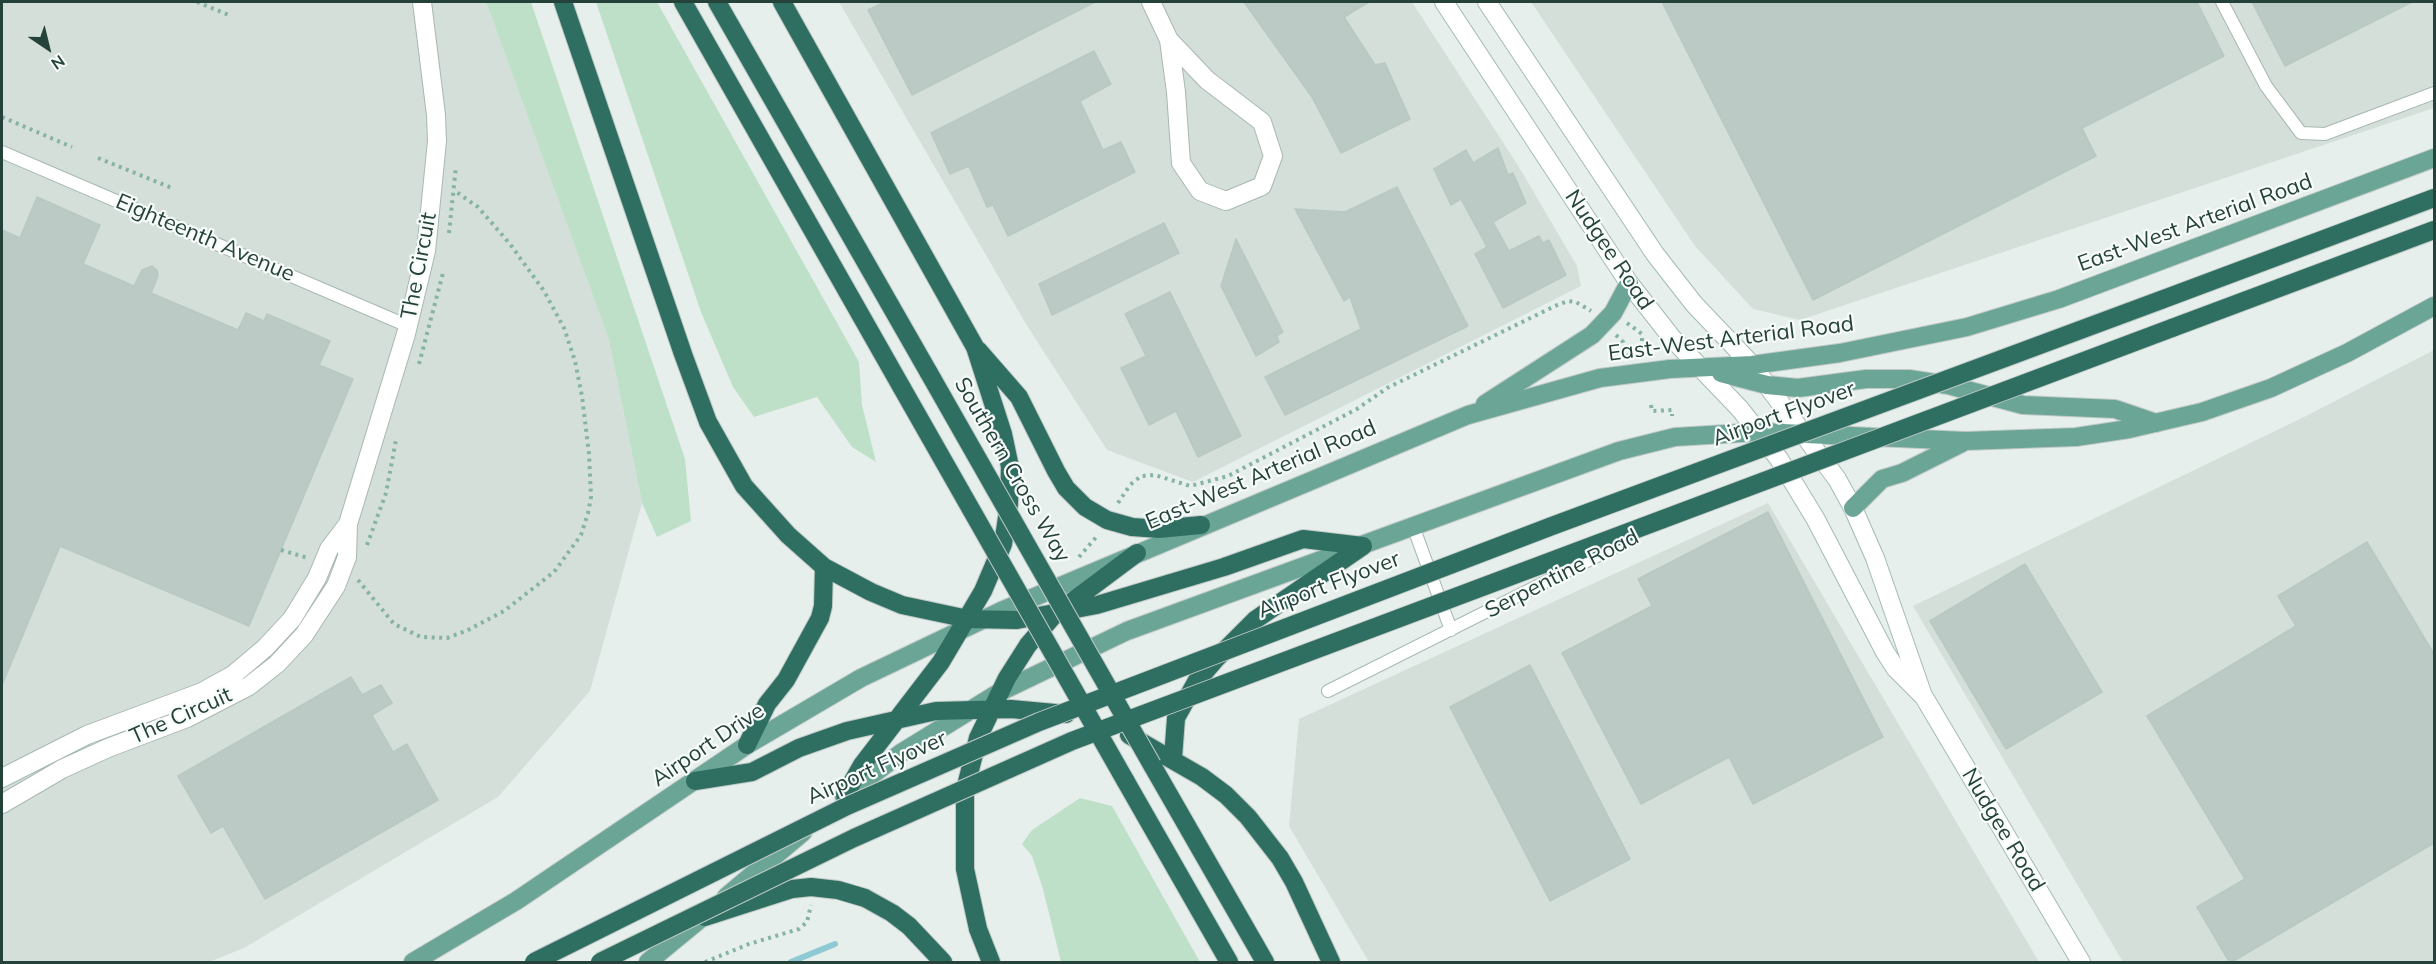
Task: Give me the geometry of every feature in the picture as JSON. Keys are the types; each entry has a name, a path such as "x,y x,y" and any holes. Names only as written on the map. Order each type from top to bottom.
{"highway":[{"path":"563,2 682,354 708,422 744,486 788,535 824,567 870,592 902,605 970,622 1017,620 1054,615 1097,605 1224,567 1303,539 1363,546"},
{"path":"683,2 1230,963"},
{"name":"Southern Cross Way","path":"717,2 1265,963"},
{"path":"782,2 975,347 1007,450 1010,485 1003,544 970,622 862,765 845,795"},
{"name":"Airport Flyover","path":"534,963 848,806 1039,722 1737,456 2434,198"},
{"path":"600,963 706,908 854,838 1072,741 2434,230"},
{"path":"975,347 1020,397 1066,488 1085,507 1107,520 1145,529 1201,525"},
{"path":"1173,758 1176,718 1196,682 1215,660 1255,620 1363,546"},
{"path":"991,963 970,899 964,848 968,774 978,738 1000,692 1028,645 1054,615 1137,553"},
{"path":"747,745 767,704 786,680 820,618 823,606 824,567"},
{"path":"696,781 752,772 824,739 899,718 949,709 991,709 1078,717 1122,731 1173,758 1226,795 1266,838 1294,882 1331,963"},
{"path":"700,918 792,889 811,887 838,890 866,898 892,914 909,927 943,963"}],"main road":[{"name":"The Circuit","path":"2,804 88,756 208,709 249,686 277,664 304,635 336,586 347,557 348,524 408,326 426,251 437,141 433,70 422,2"},
{"path":"1151,2 1169,40 1176,92 1181,163 1200,191 1226,201 1262,186 1273,156 1262,122 1207,80 1169,40"},
{"name":"Nudgee Road","path":"1444,2 1629,283 1672,338 1760,432 1815,518 1858,603 1896,669 1924,697"},
{"name":"Nudgee Road","path":"1487,2 1671,276 1752,366 1822,456 1853,508 1875,558 1924,697 2081,963"},
{"name":"East-West Arterial Road","path":"1043,593 1468,415 1569,385 1634,373 1701,367 1752,366 1928,336 2039,305 2434,158"},
{"path":"1468,415 1612,321 1629,283"},
{"path":"648,963 845,795 902,753 1000,692 1127,632 1312,561 1363,546 1413,525 1619,451 1675,437 1760,432 1966,441 2076,437 2157,423 2234,402 2271,387 2347,353 2434,306"},
{"path":"1701,367 1767,385 1798,388 1866,379 1909,379 1948,385 2023,405 2115,409 2157,423"},
{"path":"1853,508 1882,479 1902,473 1966,441"},
{"name":"The Circuit","path":"2,778 87,735 202,692 233,675 265,648 292,619 317,578 329,549 348,524"},
{"name":"Airport Drive","path":"413,963 516,901 747,745 844,688 970,622 1043,593"}],"lane":[{"path":"2222,2 2266,86 2301,133 2325,134 2434,93"},
{"name":"Eighteenth Avenue","path":"2,152 408,326"},
{"name":"Serpentine Road","path":"1328,690 1673,518"},
{"path":"1413,525 1451,630"}],"path":[{"path":"197,2 229,15"},
{"path":"2,117 72,147"},
{"path":"98,158 172,188"},
{"path":"448,238 455,191 456,161"},
{"path":"351,587 356,576 389,619 412,634 447,638 466,631 504,610 554,572 581,535 588,513 591,497 589,454 582,396 575,361 564,328 544,291 510,244 478,207 455,191"},
{"path":"417,371 439,295 445,261"},
{"path":"1077,559 1091,546 1130,484 1141,476 1155,475 1190,486 1228,476 1357,409 1387,388 1568,301 1641,334 1642,341"},
{"path":"1612,321 1623,342 1634,373"},
{"path":"1651,405 1652,411 1672,410 1672,416"},
{"path":"364,555 386,493 396,437"},
{"path":"281,550 314,560"}],"shaded area":[{"path":"2,2 486,2 609,340 642,503 590,691 498,797 244,948 209,962 2,962"},
{"path":"839,2 1412,2 1519,167 1577,266 1581,286 1193,482 1107,450 1026,324"},
{"path":"1531,2 2434,2 2434,108 1800,320 1753,309 1695,246"},
{"path":"2434,350 2434,962 2123,962 1913,606 2304,417"},
{"path":"1768,503 2039,962 1369,962 1289,826 1299,719"}],"green space":[{"path":"486,2 531,2 685,459 691,521 657,537 642,503 609,340"},
{"path":"596,2 657,2 859,362 862,405 876,462 852,447 817,397 754,417 733,387 701,312"},
{"path":"1080,798 1112,806 1200,962 1061,962 1043,889 1032,856 1022,844 1032,830"}],"building":[{"path":"885,2 1095,2 912,95 868,10"},
{"path":"1244,2 1369,2 1344,17 1375,65 1385,63 1410,119 1341,153 1312,97"},
{"path":"1662,2 2197,2 2224,56 2082,128 2096,156 1813,300"},
{"path":"2252,2 2412,2 2285,66"},
{"path":"1094,51 1111,84 1080,101 1103,150 1121,142 1135,172 1008,236 993,205 987,207 969,166 950,174 931,133"},
{"path":"1498,148 1508,175 1513,173 1526,203 1493,222 1509,251 1539,236 1543,243 1549,240 1566,275 1503,308 1475,254 1487,247 1461,199 1451,205 1434,169 1466,150 1473,163"},
{"path":"1397,187 1468,326 1285,415 1265,377 1361,329 1350,297 1344,301 1295,209 1345,212"},
{"path":"37,197 100,225 83,264 134,286 142,270 152,266 157,270 158,276 151,293 238,330 246,313 264,321 267,314 330,341 319,365 353,379 249,626 60,546 2,685 2,230 20,238"},
{"path":"1164,223 1179,253 1052,315 1039,284"},
{"path":"1236,239 1283,332 1277,336 1279,342 1256,356 1221,286"},
{"path":"1170,292 1241,436 1198,457 1176,411 1149,425 1121,368 1146,356 1125,314"},
{"path":"1768,512 1883,737 1753,804 1729,757 1641,804 1562,653 1652,606 1638,579"},
{"path":"2367,542 2434,654 2434,843 2230,963 2197,907 2245,879 2147,716 2296,626 2278,596"},
{"path":"2025,564 2102,692 2006,749 1930,621"},
{"path":"1530,665 1630,859 1550,901 1450,707"},
{"path":"351,677 362,695 381,685 392,703 372,715 393,752 407,744 438,800 265,899 223,826 211,833 178,776"}],"waterway":[{"path":"791,962 835,944"}]}
